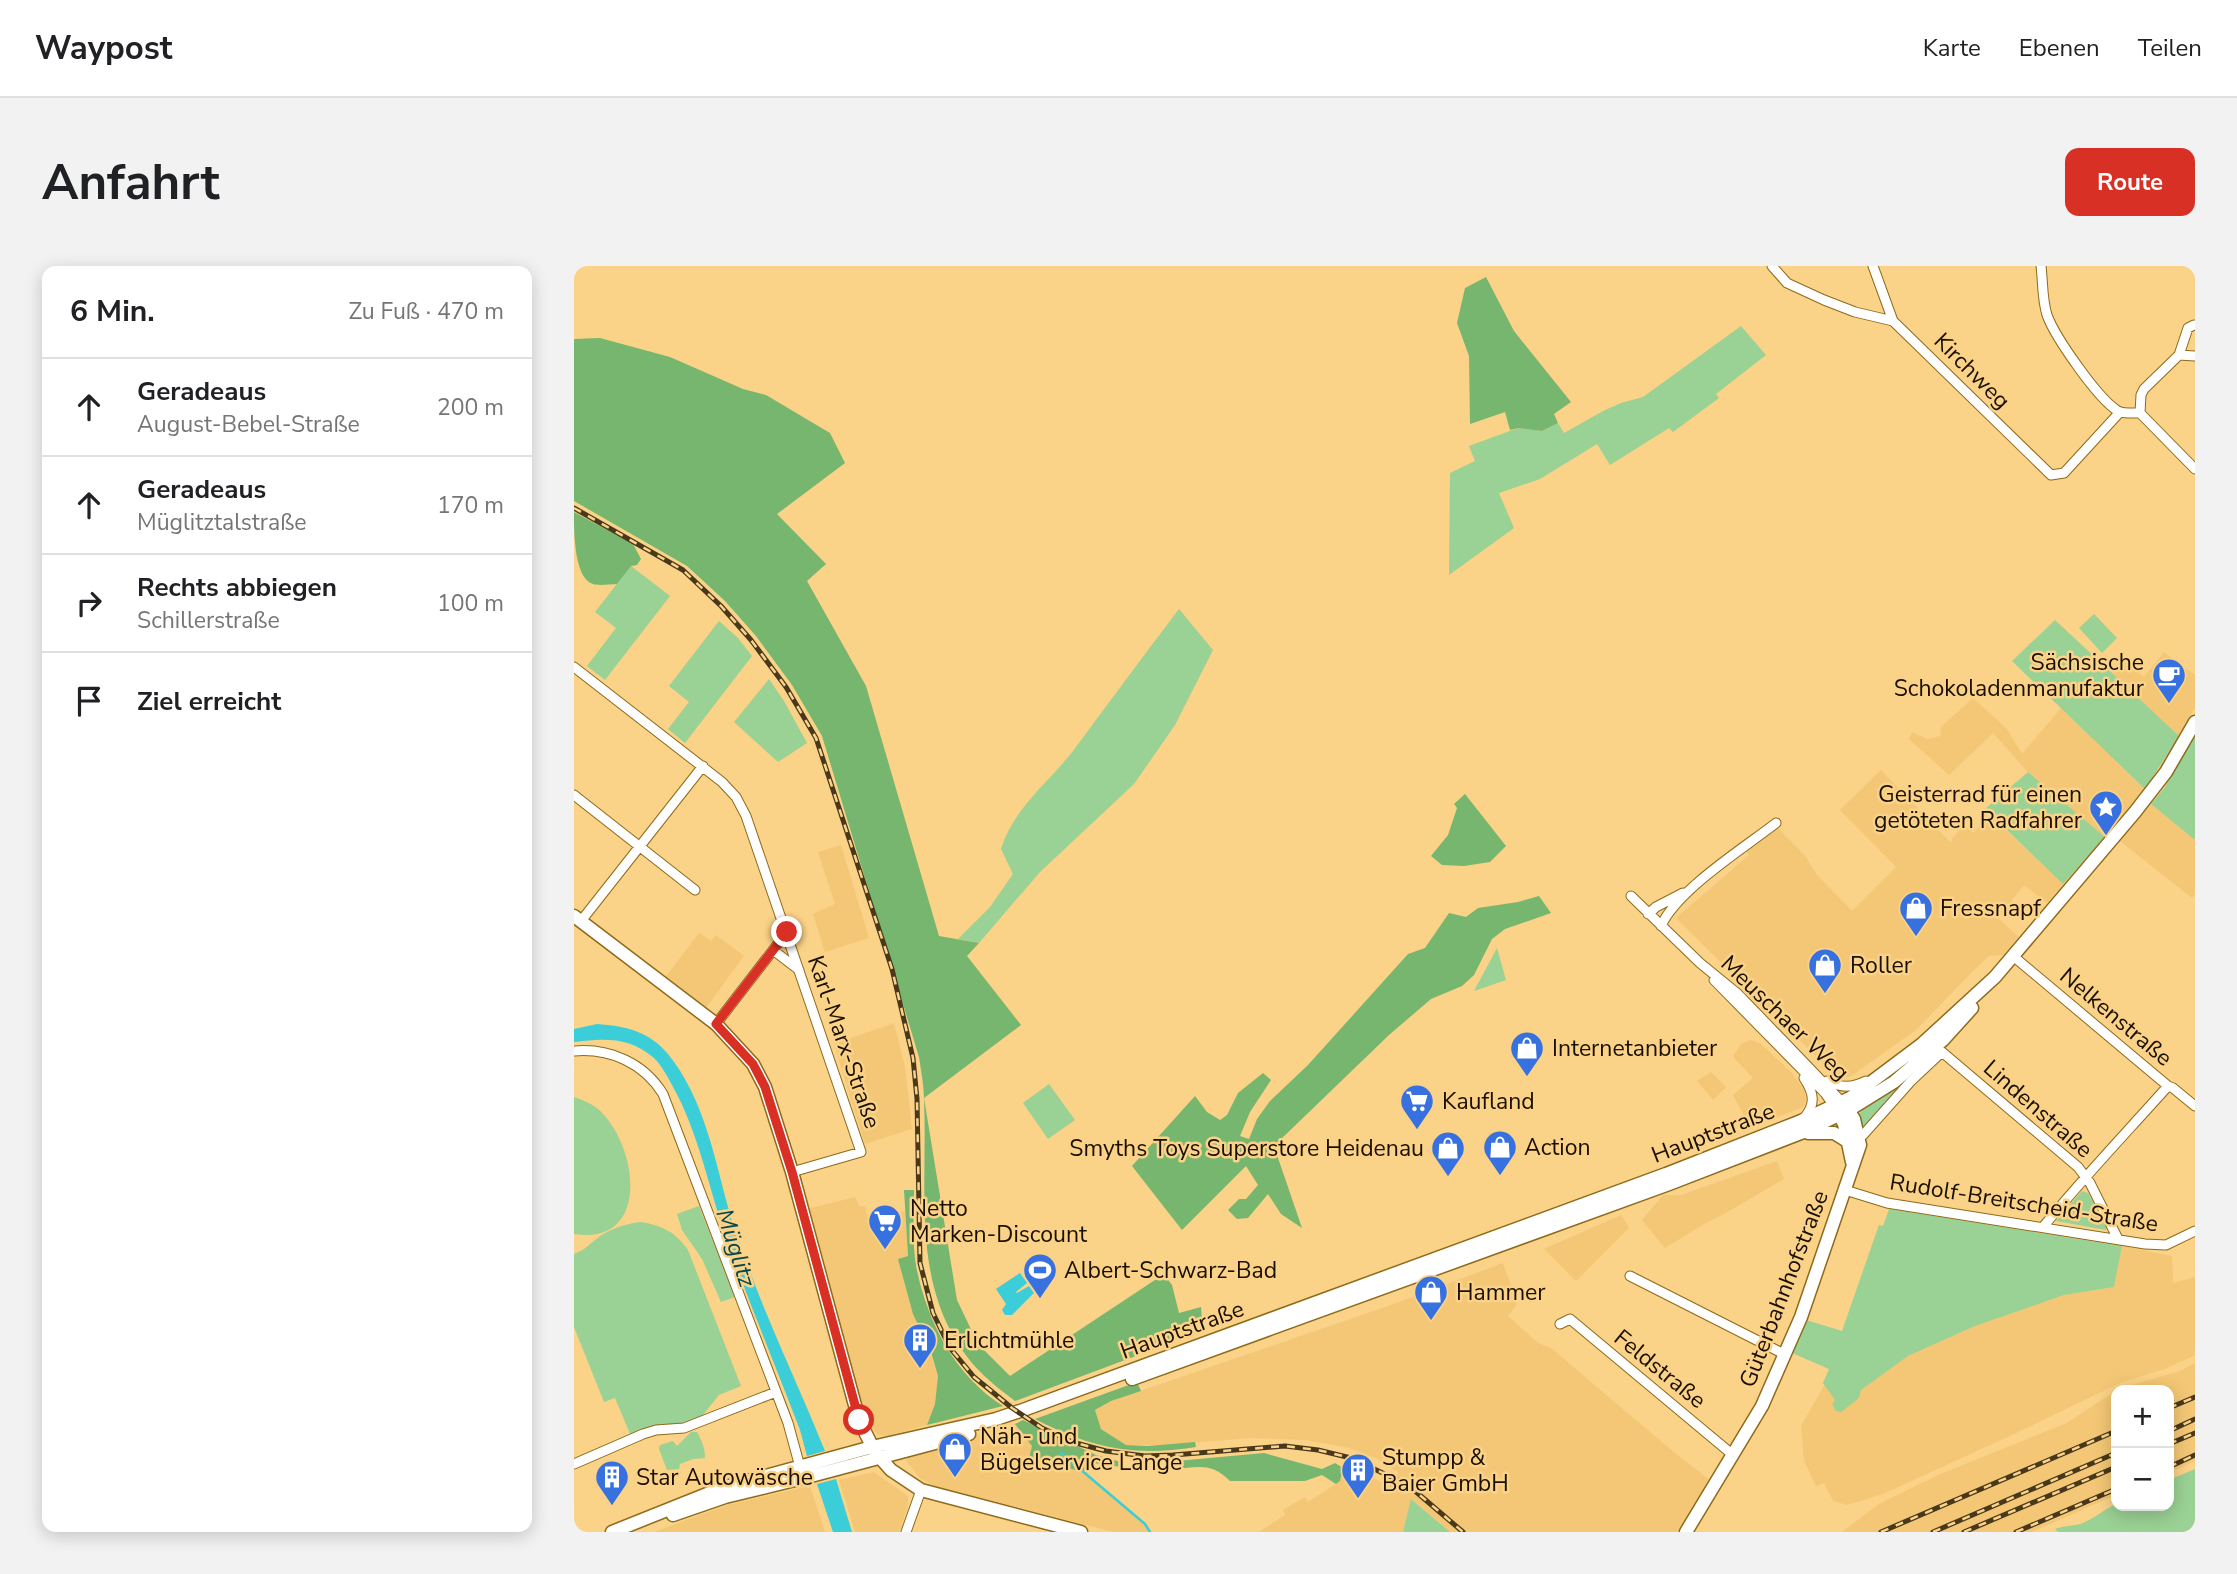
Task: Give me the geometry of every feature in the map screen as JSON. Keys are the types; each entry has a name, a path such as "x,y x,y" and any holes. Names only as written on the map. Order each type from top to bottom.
{"main road":[{"path":"1841,1108 1922,1044 1995,976 2135,812 2166,772 2195,722"},
{"path":"577,918 716,1024 753,1064 765,1087 792,1172 859,1420 876,1452 891,1470 921,1490 1081,1532"},
{"path":"1841,1108 1894,1082 1943,1040 1974,1006 1995,976"},
{"path":"1841,1108 1854,1140"},
{"name":"Hauptstraße","path":"612,1532 722,1488 999,1426 1534,1234 1801,1127 1841,1108"},
{"path":"1801,1127 1854,1140"},
{"name":"Güterbahnhofstraße","path":"1686,1532 1762,1406 1801,1317 1860,1145 1854,1140"},
{"name":"Hauptstraße","path":"632,1532 806,1469"}],"street":[{"path":"1772,266 1787,283 1824,300 1855,312 1893,321"},
{"path":"1873,266 1893,321"},
{"path":"2041,266 2045,305 2054,331 2105,400 2120,412 2140,414 2195,469"},
{"name":"Kirchweg","path":"1893,321 2051,475 2064,473 2120,412"},
{"path":"2140,414 2144,389 2179,355 2189,328 2193,325"},
{"path":"2179,355 2195,356"},
{"name":"Karl-Marx-Straße","path":"574,667 703,766 736,797 746,816 861,1152 792,1172"},
{"path":"577,918 703,766"},
{"path":"574,795 695,890"},
{"path":"1661,926 1673,906 1688,891 1776,823"},
{"path":"1648,914 1688,891"},
{"name":"Meuschaer Weg","path":"1632,896 1841,1108"},
{"path":"716,1024 787,932"},
{"path":"773,950 800,971"},
{"name":"Nelkenstraße","path":"2013,956 2195,1106"},
{"name":"Meuschaer Weg","path":"1700,963 1738,994 1818,1075 1841,1108"},
{"path":"574,1051 593,1050 617,1057 640,1068 656,1083 806,1469"},
{"name":"Lindenstraße","path":"1854,1140 1863,1135 1911,1081 1942,1052 2078,1167 2086,1176 2118,1239"},
{"path":"1793,1062 1807,1082 1813,1097 1811,1108 1801,1127"},
{"path":"1818,1075 1836,1085 1849,1087 1859,1085 1896,1065"},
{"path":"2043,1227 2168,1086"},
{"name":"Rudolf-Breitscheid-Straße","path":"1845,1190 1887,1203 2160,1246 2195,1231"},
{"path":"1630,1276 1784,1354"},
{"name":"Feldstraße","path":"1560,1324 1570,1320 1733,1455"},
{"path":"574,1464 643,1434 684,1428 776,1392"},
{"path":"906,1532 921,1490"}],"shaded area":[{"path":"2164,652 2195,675 2195,707 2179,736 2109,672 2121,659 2144,677"},
{"path":"1973,698 2007,729 2022,754 2061,708 2145,789 2105,837 2028,772 1993,733 1949,775 1909,739 1912,732 1927,739 1940,736 1940,728"},
{"path":"1881,770 1951,843 1953,837 1965,825 1973,833 1990,815 2063,884 2047,903 2024,885 1998,918 2019,937 2003,955 1989,956 1916,1030 1850,1077 1842,1077 1834,1074 1676,918 1749,855 1745,850 1776,826 1852,911 1896,867 1840,810"},
{"path":"2151,804 2195,840 2195,894 2192,898 2120,841"},
{"path":"841,845 869,938 825,952 813,914 835,904 818,852"},
{"path":"699,933 711,941 716,935 744,956 705,1009 664,979"},
{"path":"894,1023 905,1067 912,1129 865,1144 834,1044"},
{"path":"1750,1040 1760,1043 1790,1071 1805,1090 1806,1100 1803,1107 1752,1127 1733,1095 1753,1078 1734,1058 1741,1044"},
{"path":"1711,1072 1726,1087 1713,1100 1697,1081"},
{"path":"1777,1161 1784,1179 1665,1248 1642,1220 1663,1195 1681,1195"},
{"path":"855,1197 859,1206 865,1206 868,1219 905,1211 908,1256 898,1259 938,1376 935,1404 927,1425 887,1436 878,1435 870,1426 859,1403 807,1209"},
{"path":"1621,1215 1629,1228 1576,1281 1544,1249"},
{"path":"2122,1246 2172,1256 2173,1283 2195,1277 2195,1355 2165,1369 2111,1385 2012,1435 1883,1494 1847,1505 1833,1501 1824,1483 1816,1486 1804,1460 1801,1426 1825,1384 1835,1400 1832,1404 1859,1399 1861,1390 1908,1356 1975,1326 2064,1295 2114,1287"},
{"path":"1503,1263 1517,1304 1508,1316 1538,1343 1551,1348 1711,1481 1677,1532 1450,1532 1412,1499 1403,1532 1259,1532 1285,1515 1283,1510 1305,1497 1308,1502 1340,1481 1343,1468 1385,1484 1399,1473 1376,1458 1349,1448 1306,1440 1251,1438 1126,1445 1101,1429 1095,1410 1111,1401 1394,1304"},
{"path":"2195,1363 2195,1461 2174,1471 2174,1385 2132,1385 2180,1371"},
{"path":"2111,1393 2111,1497 2032,1532 1842,1532 1879,1504 1938,1475 2067,1423"},
{"path":"1015,1424 1032,1446 1029,1458 1087,1473 1145,1523 1150,1532 1114,1532 958,1492 943,1491 920,1478 907,1462 906,1455"},
{"path":"874,1472 908,1496 908,1506 899,1532 855,1532 839,1480"},
{"path":"810,1486 825,1532 654,1532 727,1505"}],"green space":[{"path":"1486,277 1514,331 1571,402 1554,414 1558,423 1542,431 1518,428 1510,430 1505,412 1470,424 1469,356 1457,323 1465,288"},
{"path":"1741,326 1766,355 1716,394 1719,398 1673,432 1669,428 1610,465 1597,444 1540,479 1499,493 1514,528 1449,575 1450,473 1475,461 1469,446 1518,428 1542,431 1558,423 1564,433 1605,410 1643,397"},
{"path":"600,338 670,357 743,389 766,395 830,433 845,463 777,514 826,564 807,581 866,686 939,936 979,943 967,956 1021,1025 924,1098 919,1057 822,736 792,685 756,636 725,601 687,566 574,501 574,339"},
{"path":"574,512 633,544 641,559 637,565 631,566 617,584 593,584 582,573 576,554"},
{"path":"631,566 670,596 605,680 587,666 616,628 595,612"},
{"path":"1179,609 1213,650 1175,725 1134,784 1040,872 979,943 958,939 990,907 1013,874 1001,849 1022,809 1073,751"},
{"path":"2094,614 2117,638 2102,653 2079,628"},
{"path":"2055,620 2179,736 2145,789 2012,661"},
{"path":"719,621 738,638 752,656 685,743 668,729 689,702 669,686"},
{"path":"769,679 807,743 778,762 734,722"},
{"path":"2195,733 2195,840 2151,804 2165,787"},
{"path":"2028,772 2105,837 2063,884 1985,809"},
{"path":"1465,794 1506,846 1490,862 1464,866 1442,865 1431,856 1448,835 1457,808 1454,804"},
{"path":"1539,896 1551,913 1505,929 1492,939 1474,975 1462,986 1431,999 1389,1035 1279,1141 1277,1155 1302,1228 1281,1214 1268,1194 1248,1218 1237,1219 1228,1210 1239,1199 1246,1199 1258,1185 1246,1166 1182,1230 1132,1166 1195,1096 1207,1112 1220,1120 1227,1115 1238,1093 1263,1073 1271,1080 1250,1112 1240,1136 1249,1139 1257,1119 1270,1101 1308,1065 1408,954 1425,948 1449,913 1466,917 1478,908"},
{"path":"1497,948 1506,980 1474,991"},
{"path":"1931,1056 1861,1130 1858,1117 1864,1106"},
{"path":"1049,1084 1075,1120 1048,1139 1023,1103"},
{"path":"574,1097 598,1109 612,1125 629,1167 630,1189 626,1209 616,1224 599,1234 574,1234"},
{"path":"924,1099 957,1300 978,1344 1010,1376 1164,1274 1172,1285 1179,1313 1201,1307 1202,1320 1170,1332 1176,1341 1015,1401 973,1364 950,1329 937,1299 926,1234"},
{"path":"904,1190 914,1190 916,1266 935,1326 945,1345 970,1379 1003,1406 927,1425 935,1404 938,1376 931,1352 913,1314 898,1259 908,1256"},
{"path":"2082,1191 2088,1193 2107,1226 2106,1230 2056,1221"},
{"path":"699,1206 735,1297 721,1302 702,1259 682,1230 677,1214"},
{"path":"1889,1209 2122,1246 2114,1287 2064,1295 1975,1326 1908,1356 1861,1390 1859,1398 1841,1412 1836,1411 1832,1404 1835,1400 1823,1383 1829,1369 1792,1353 1806,1320 1842,1331 1879,1225 1883,1226"},
{"path":"640,1222 667,1230 688,1250 741,1386 719,1395 703,1415 695,1420 674,1426 654,1425 631,1436 615,1398 604,1402 574,1327 574,1254 611,1230"},
{"path":"1137,1382 1141,1391 1111,1401 1095,1410 1101,1429 1126,1445 1195,1442 1196,1447 1152,1451 1113,1448 1075,1437 1035,1419"},
{"path":"1023,1420 1096,1455 1121,1462 1121,1467 1094,1463 1087,1473 1029,1458 1032,1446 1015,1424"},
{"path":"691,1432 697,1432 699,1435 705,1458 680,1464 679,1469 667,1470 660,1445 673,1441 677,1446"},
{"path":"1264,1453 1322,1469 1335,1463 1343,1468 1340,1481 1336,1484 1322,1475 1305,1481 1230,1481 1211,1468 1174,1469 1166,1462"},
{"path":"2195,1469 2195,1532 2058,1532 2055,1529 2081,1524 2111,1507 2111,1511 2174,1511 2174,1478"},
{"path":"1411,1499 1450,1532 1403,1532"}],"water":[{"name":"Müglitz","path":"597,1024 627,1028 653,1040 668,1054 690,1089 706,1127 732,1220 754,1282 825,1451 807,1456 800,1430 727,1241 689,1122 672,1085 654,1058 636,1046 606,1040 574,1042 574,1029"},
{"path":"1020,1273 1027,1283 1016,1292 1029,1286 1034,1293 1012,1315 1005,1315 1002,1310 1006,1304 996,1289"},
{"path":"836,1479 852,1532 833,1532 817,1484"}],"waterway":[{"path":"1061,1453 1145,1524 1150,1532"}],"railway":[{"path":"574,508 683,570 721,606 751,640 786,687 816,738 892,969 913,1058 917,1099 920,1263 933,1313 950,1348 974,1377 1042,1428 1072,1442 1106,1451 1145,1456 1285,1446 1351,1458 1408,1485 1463,1532"},
{"path":"2174,1406 2195,1397"},
{"path":"2174,1429 2195,1419"},
{"path":"1881,1532 2111,1433"},
{"path":"2174,1442 2195,1433"},
{"path":"1933,1532 2111,1455"},
{"path":"2174,1465 2195,1455"},
{"path":"1964,1532 2111,1469"},
{"path":"2016,1532 2111,1491"}],"place":[{"name":"Sächsische Schokoladenmanufaktur","path":"2169,705"},
{"name":"Geisterrad für einen getöteten Radfahrer","path":"2106,837"},
{"name":"Fressnapf","path":"1916,938"},
{"name":"Roller","path":"1825,995"},
{"name":"Internetanbieter","path":"1527,1078"},
{"name":"Kaufland","path":"1417,1131"},
{"name":"Action","path":"1500,1177"},
{"name":"Smyths Toys Superstore Heidenau","path":"1448,1178"},
{"name":"Netto Marken-Discount","path":"885,1251"},
{"name":"Albert-Schwarz-Bad","path":"1040,1300"},
{"name":"Hammer","path":"1431,1322"},
{"name":"Erlichtmühle","path":"920,1370"},
{"name":"Näh- und Bügelservice Lange","path":"955,1479"},
{"name":"Stumpp & Baier GmbH","path":"1358,1500"},
{"name":"Star Autowäsche","path":"612,1507"}],"route":[{"path":"787,932 716,1024 753,1064 765,1087 792,1172 859,1420"}]}
